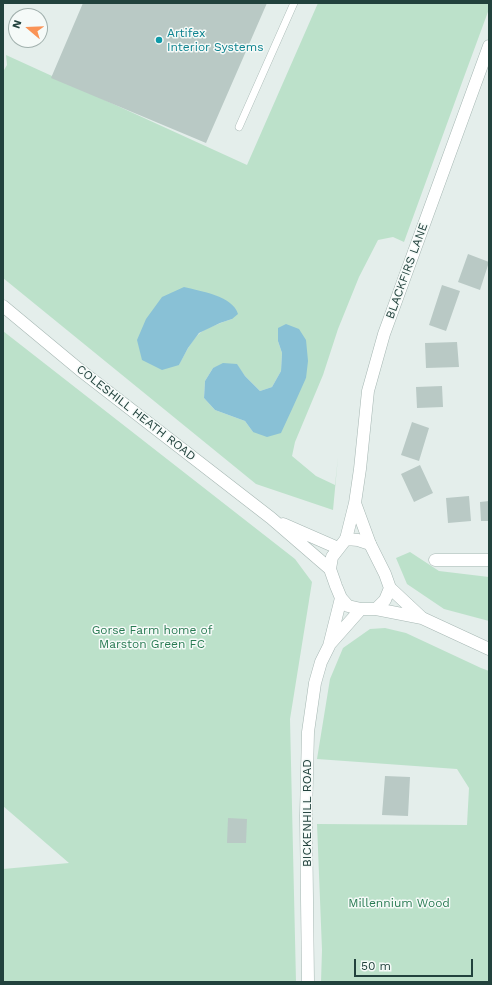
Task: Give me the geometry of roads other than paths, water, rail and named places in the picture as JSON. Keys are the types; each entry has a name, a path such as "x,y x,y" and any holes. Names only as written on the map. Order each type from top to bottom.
{"street":[{"name":"BLACKFIRS LANE","path":"342,544 355,503 368,391 382,341 489,46"},
{"name":"COLESHILL HEATH ROAD","path":"3,306 80,370 271,518 330,569"},
{"name":"BLACKFIRS LANE","path":"355,503 370,544"},
{"name":"COLESHILL HEATH ROAD","path":"271,518 342,544"},
{"path":"422,618 390,588 385,574 370,544 358,540 342,544 332,557 330,569 341,598 348,606 361,609 376,609 422,618 489,649"},
{"path":"435,560 488,564"},
{"path":"376,609 385,600 390,588"},
{"name":"BICKENHILL ROAD","path":"308,982 306,816 308,732 315,684 329,646 341,598"},
{"name":"BICKENHILL ROAD","path":"329,646 361,609"}],"lane":[{"path":"239,127 294,3"}],"water":[{"path":"184,287 215,295 223,299 235,308 238,314 232,319 199,333 188,348 179,365 162,370 142,360 137,340 146,319 162,297"},
{"path":"286,324 299,329 306,340 308,361 306,378 281,433 267,437 253,432 245,421 215,410 204,398 205,381 213,368 223,363 237,364 245,376 260,391 272,387 281,371 282,353 278,341 278,328"}],"place":[{"name":"Artifex Interior Systems","path":"159,40"}],"park label":[{"name":"Gorse Farm home of Marston Green FC","path":"152,637"},
{"name":"Millennium Wood","path":"399,903"}]}
